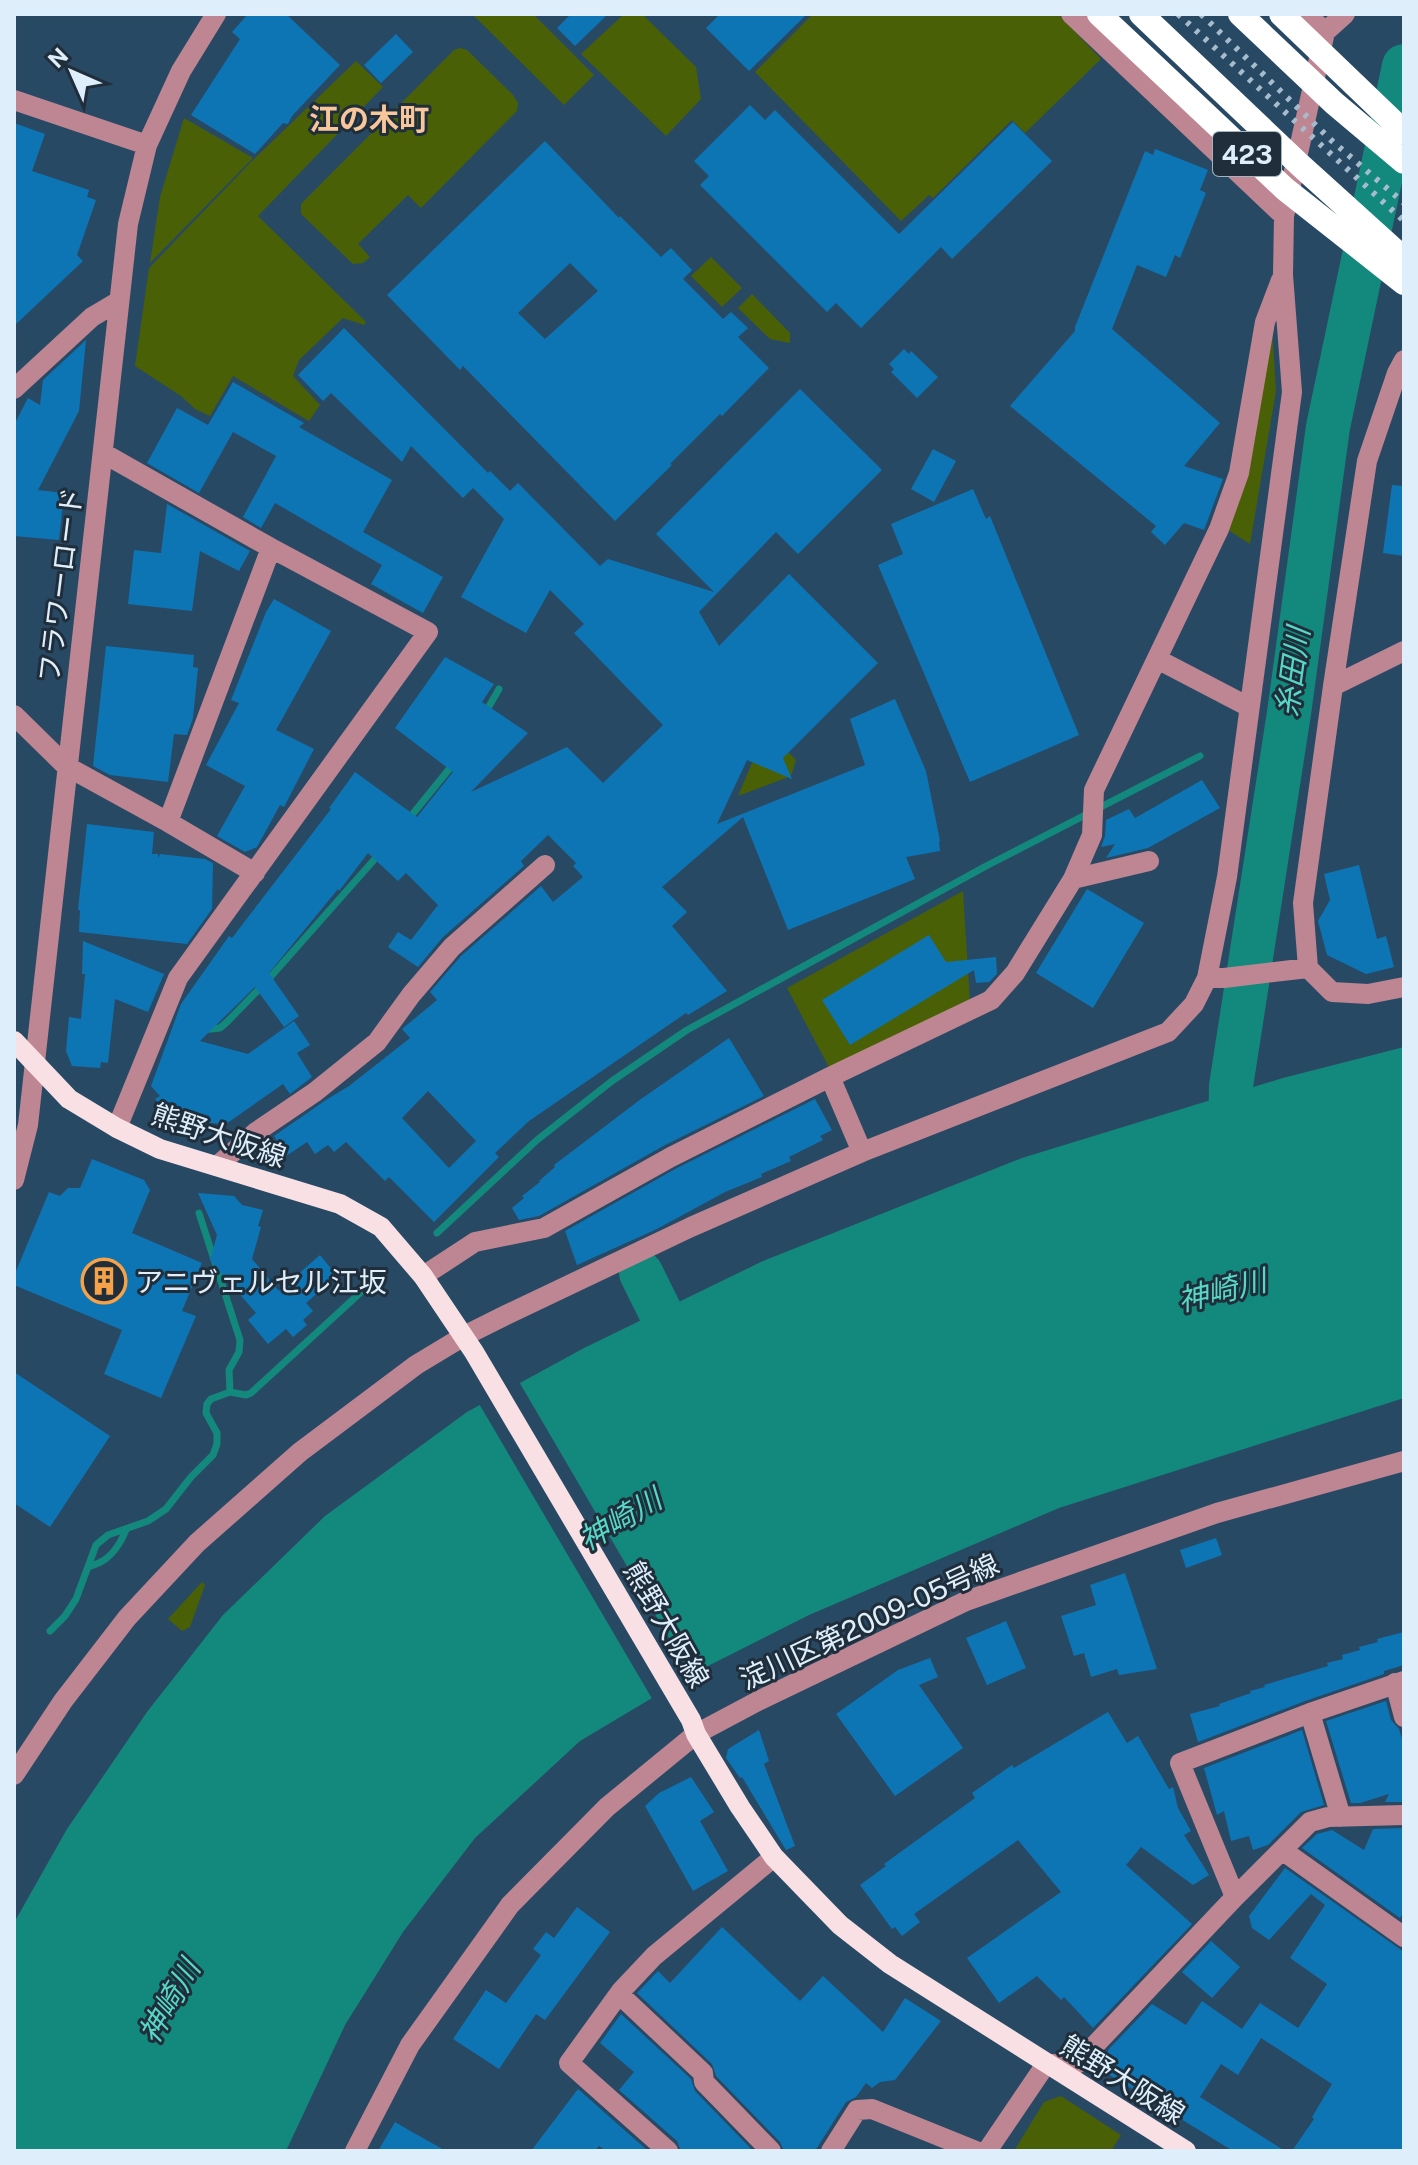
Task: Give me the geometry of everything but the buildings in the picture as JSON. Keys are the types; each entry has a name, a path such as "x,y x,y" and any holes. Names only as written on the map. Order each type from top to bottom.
{"highway":[{"name":"423","path":"1099,14 1285,189 1404,283"},
{"name":"423","path":"1141,14 1404,259"},
{"path":"1240,14 1334,103 1404,162"},
{"path":"1281,14 1404,132"}],"main road":[{"name":"熊野大阪線","path":"14,1041 69,1099 117,1128 160,1149 340,1204 381,1227 423,1276 469,1344 740,1807 774,1857 840,1925 890,1964 1186,2151"}],"street":[{"name":"フラワーロード","path":"14,1180 28,1125 128,224 147,145 181,71 216,14"},
{"path":"1071,14 1284,216"},
{"path":"1307,14 1325,32"},
{"path":"14,1775 63,1701 127,1618 197,1543 300,1452 416,1365 469,1344 691,1227 862,1152 1168,1032 1216,978 1292,392 1283,275 1284,216 1325,32 1345,14"},
{"path":"14,100 147,145"},
{"path":"423,1276 475,1242 544,1228 671,1157 991,1000 1015,973 1073,879 1092,835 1094,790 1219,529 1239,473 1265,322 1283,275"},
{"path":"14,389 92,317 119,301"},
{"path":"1404,360 1367,461 1303,903 1308,968 1332,992 1368,994 1404,987"},
{"path":"103,453 428,632 178,978 117,1128"},
{"path":"168,822 271,548"},
{"path":"1333,686 1404,651"},
{"path":"1157,659 1249,707"},
{"path":"14,715 66,766 255,873"},
{"path":"1073,879 1149,861"},
{"path":"217,1166 256,1132 315,1092 377,1042 411,995 452,947 545,865"},
{"path":"1216,978 1308,968"},
{"path":"830,1077 862,1152"},
{"name":"淀川区第2009-05号線","path":"355,2151 410,2045 510,1905 607,1807 694,1727 758,1701 966,1601 1217,1513 1404,1461"},
{"path":"1235,1897 1180,1763 1400,1682 1404,1717"},
{"path":"1310,1713 1341,1817"},
{"path":"987,2151 1046,2064 1077,2064 1310,1822 1341,1817 1404,1815"},
{"path":"1282,1850 1404,1937"},
{"path":"668,2151 569,2063 619,1994 654,1956 774,1857"},
{"path":"619,1994 703,2073 704,2082 771,2151"},
{"path":"831,2151 857,2110 872,2109 976,2151"}],"shaded area":[{"path":"472,14 533,14 594,75 564,105"},
{"path":"624,14 642,14 696,67 701,99 666,136 581,54"},
{"path":"813,14 1058,14 1101,59 1025,133 1012,120 933,198 929,195 901,221 755,72"},
{"path":"454,50 467,50 513,95 518,103 517,111 421,208 408,195 358,244 370,257 363,263 353,264 301,214 301,204"},
{"path":"356,61 383,87 258,216 366,322 364,325 343,318 299,360 293,376 320,405 309,421 233,376 210,416 195,409 181,396 135,366 149,268 252,161"},
{"path":"184,118 253,158 150,263 160,197"},
{"path":"711,257 742,288 722,307 691,276"},
{"path":"752,294 790,333 790,343 770,339 738,308"},
{"path":"1272,328 1276,391 1250,544 1225,528"},
{"path":"766,730 796,760 791,776 738,796"},
{"path":"963,891 970,1002 831,1071 787,988"},
{"path":"202,1582 205,1585 190,1627 182,1631 168,1619"},
{"path":"1061,2096 1121,2135 1111,2151 1014,2151 1044,2102"}],"water":[{"name":"神崎川","path":"1404,1047 1404,1398 1059,1508 809,1615 694,1673 580,1741 475,1838 403,1932 345,2025 286,2151 14,2151 15,1921 67,1829 147,1712 223,1615 325,1516 467,1412 584,1348 763,1261 1022,1158 1283,1078"}],"pier":[{"path":"518,1380 693,1679 654,1702 478,1402"}],"waterway":[{"name":"糸田川","path":"1230,1153 1231,1086 1289,713 1328,427 1404,66"},
{"path":"484,715 499,689"},
{"path":"437,1233 537,1140 612,1081 687,1030 988,865 1200,756"},
{"path":"407,821 454,763"},
{"path":"203,1030 220,1028 227,1022 381,852"},
{"path":"199,1213 240,1340 239,1352 229,1370 230,1392"},
{"path":"50,1631 76,1599 96,1545 108,1535 148,1521 166,1509 213,1455 217,1433 206,1413 211,1399 230,1392 251,1393 383,1272"},
{"path":"641,1273 686,1364"},
{"path":"90,1566 112,1553 126,1530"}],"railway":[{"path":"1178,14 1404,221"},
{"path":"1201,14 1331,140 1404,203"}],"place":[{"name":"アニヴェルセル江坂","path":"104,1281"}],"district":[{"name":"江の木町","path":"369,119"}]}
